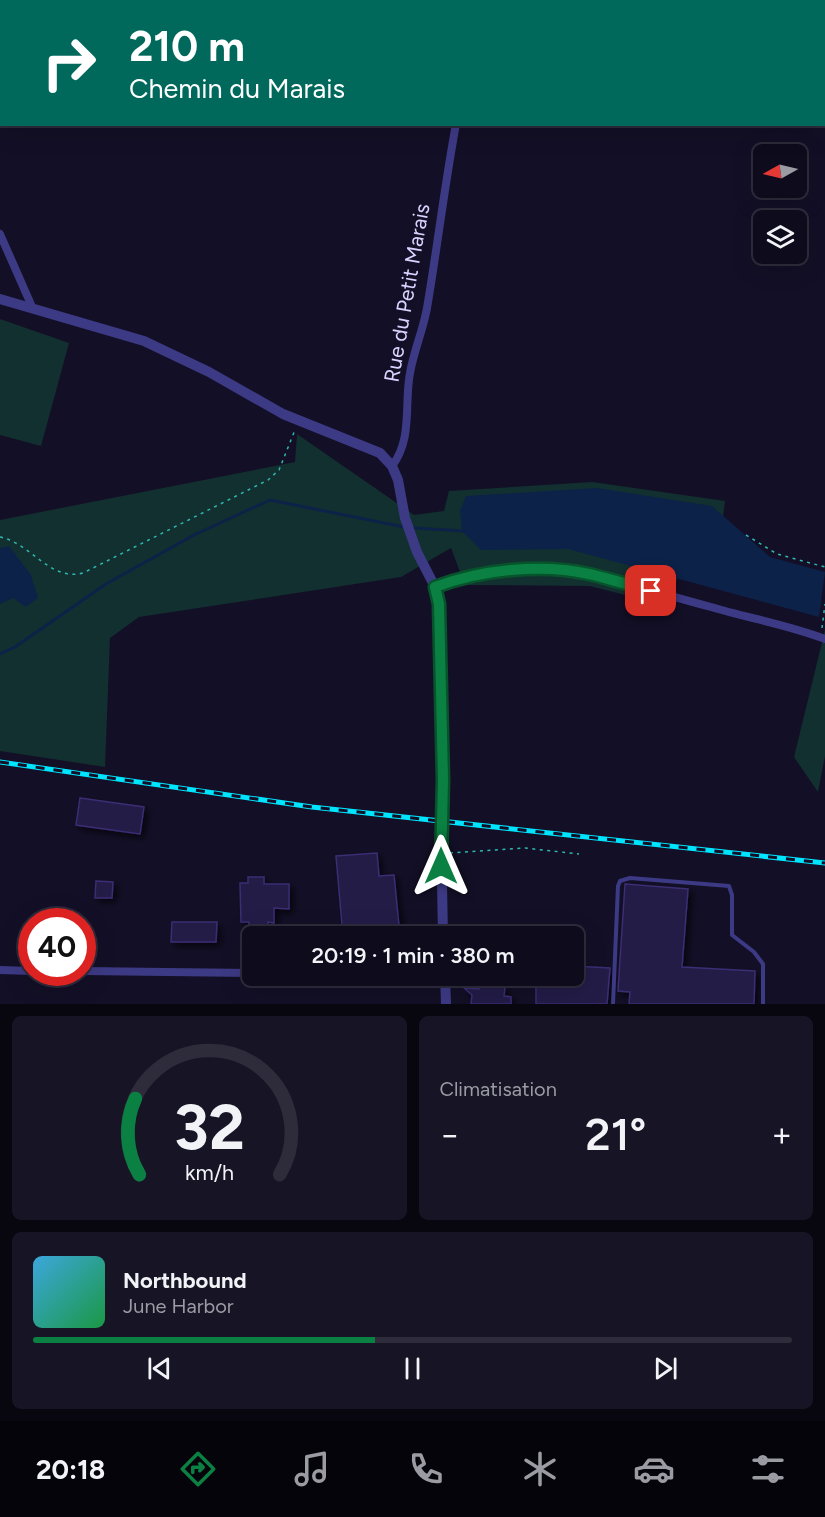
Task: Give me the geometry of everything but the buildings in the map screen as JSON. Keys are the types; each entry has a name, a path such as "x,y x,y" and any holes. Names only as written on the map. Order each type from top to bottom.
{"street":[{"name":"Rue du Petit Marais","path":"392,466 401,454 406,431 410,374 428,304 442,198 456,126"},
{"path":"0,234 33,309"},
{"path":"0,299 163,349 299,421 365,445 380,453 392,466 417,552 435,587 439,604 442,819 440,853 443,926"},
{"path":"435,587 466,577 536,569 587,573 823,638"},
{"path":"0,970 18,971"},
{"path":"96,971 242,973"},
{"path":"445,986 446,1004"}],"lane":[{"path":"612,1004 618,886 620,880 630,878 729,886 732,895 732,935 754,952 763,964 763,1004"}],"path":[{"path":"0,537 24,546 58,572 70,575 83,573 268,480 284,460 299,421"},
{"path":"746,535 777,554 825,567"},
{"path":"823,638 825,604"},
{"path":"440,853 525,848 579,854"}],"green space":[{"path":"0,319 69,343 41,446 0,435"},
{"path":"297,434 414,515 444,511 449,491 592,482 725,501 718,559 684,558 668,606 590,586 465,585 451,548 401,577 139,617 110,638 105,767 0,751 0,520 295,462"},
{"path":"825,630 825,756 818,792 794,757"}],"water":[{"path":"597,488 712,506 770,557 825,572 819,617 568,549 481,550 462,531 460,511 466,496"},
{"path":"9,546 31,575 38,598 26,607 13,598 0,604 0,548"}],"waterway":[{"path":"0,654 15,647 106,584 194,535 270,500 404,527"},
{"path":"414,528 464,531"}],"railway":[{"path":"0,762 312,807 825,863"}],"route":[{"path":"441,866 443,780 439,604 435,587 466,577 536,569 587,573 651,591"}]}
